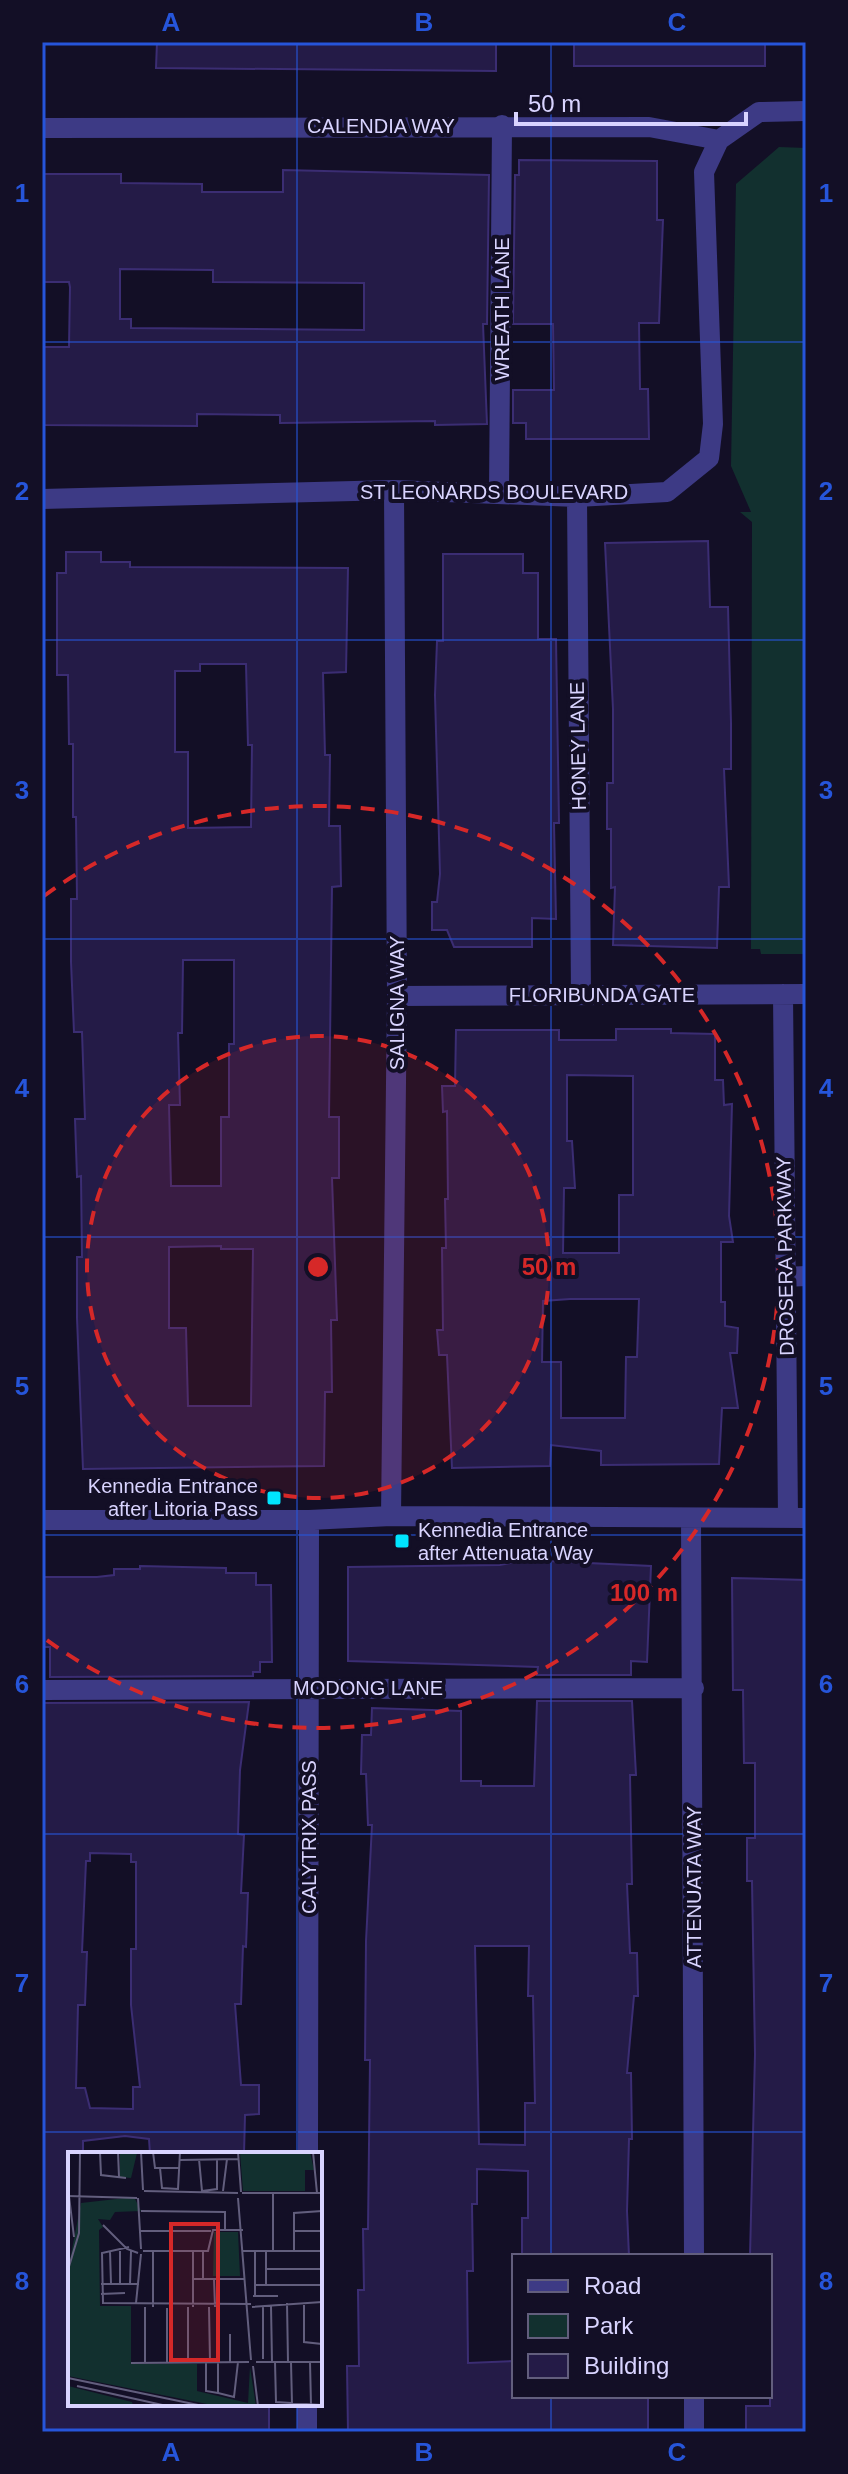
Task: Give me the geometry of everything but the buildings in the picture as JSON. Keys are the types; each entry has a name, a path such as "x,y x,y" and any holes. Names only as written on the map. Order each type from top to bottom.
{"street":[{"path":"719,140 759,112 806,111"},
{"name":"WREATH LANE","path":"499,492 502,125"},
{"name":"CALENDIA WAY","path":"42,128 649,127 719,140"},
{"name":"ST LEONARDS BOULEVARD","path":"42,499 394,490 577,497 667,492 709,458 713,424 704,172 719,140"},
{"name":"SALIGNA WAY","path":"391,1516 397,996 394,490"},
{"name":"HONEY LANE","path":"577,497 581,994"},
{"name":"DROSERA PARKWAY","path":"783,994 785,1277 797,1518"},
{"name":"FLORIBUNDA GATE","path":"397,996 806,994"},
{"path":"785,1277 806,1276"},
{"path":"42,1520 309,1520 391,1516 797,1518"},
{"name":"ATTENUATA WAY","path":"691,1518 694,2254"},
{"name":"CALYTRIX PASS","path":"308,2152 309,1520"},
{"name":"MODONG LANE","path":"42,1690 694,1688"},
{"path":"694,2398 694,2432"},
{"path":"307,2406 307,2432"}],"green space":[{"path":"779,147 806,148 806,954 761,954 760,949 751,949 752,522 740,512 751,512 731,466 736,184"}],"place":[{"name":"Kennedia Entrance after Litoria Pass","path":"274,1498"},
{"name":"Kennedia Entrance after Attenuata Way","path":"402,1541"}]}
